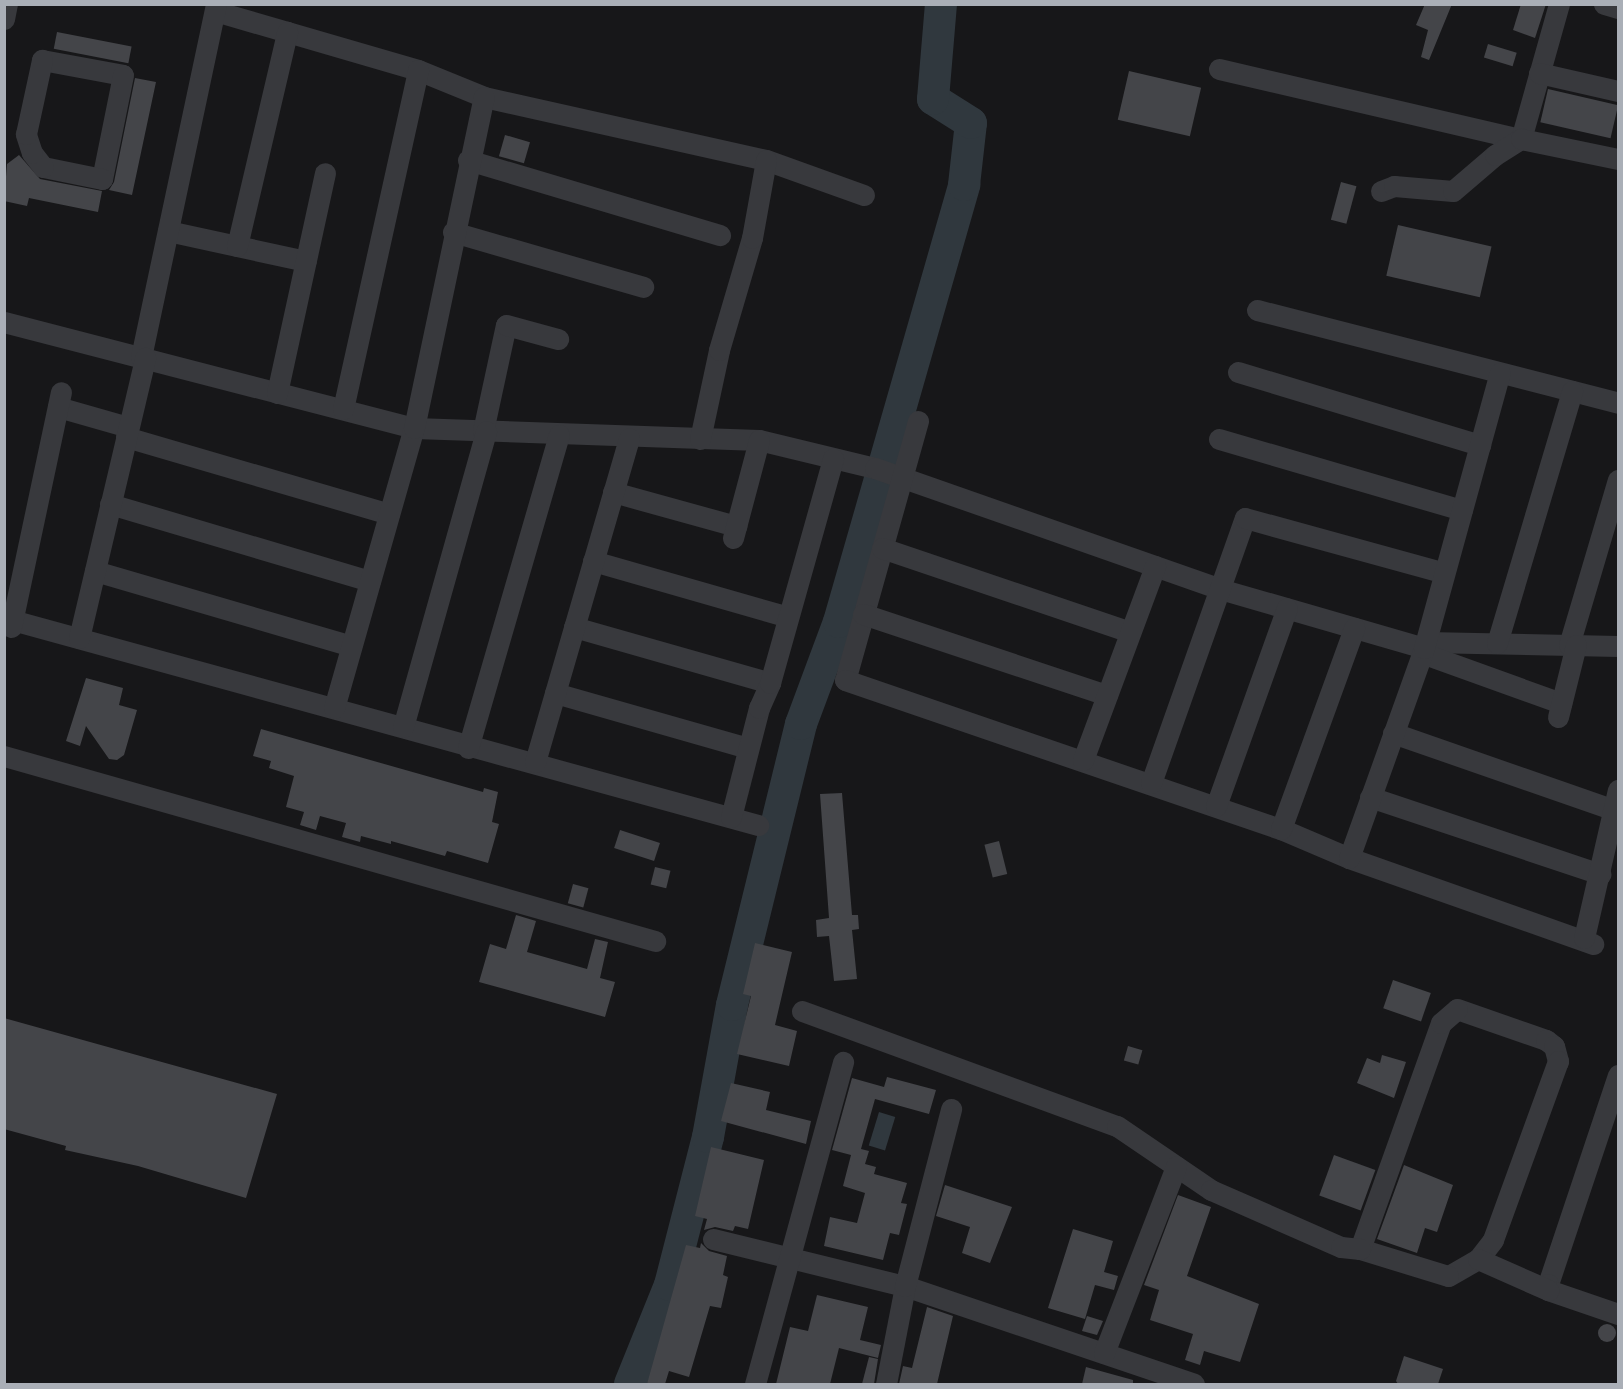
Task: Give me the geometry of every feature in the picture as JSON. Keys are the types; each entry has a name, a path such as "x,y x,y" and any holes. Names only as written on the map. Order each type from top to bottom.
{"street":[{"path":"4,19 7,4"},
{"path":"1381,191 1394,186 1453,191 1521,139 1559,4"},
{"path":"1604,4 1618,8"},
{"path":"79,638 127,432 216,8 287,32 418,70 484,97 766,160 864,195"},
{"path":"237,246 287,32"},
{"path":"42,60 123,75 102,179 43,167 32,153 26,134 42,60"},
{"path":"1219,69 1521,139 1618,159"},
{"path":"343,409 418,70"},
{"path":"1539,73 1618,91"},
{"path":"334,708 414,428 468,160 484,97"},
{"path":"468,160 720,235"},
{"path":"700,439 718,350 752,238 766,160"},
{"path":"277,393 325,173"},
{"path":"168,231 306,261"},
{"path":"453,232 644,287"},
{"path":"1257,310 1618,403"},
{"path":"4,322 414,428 629,438 759,440 890,474 1220,589 1424,648 1560,710 1572,645 1618,480"},
{"path":"403,726 485,431 506,325 558,339"},
{"path":"1238,372 1480,445"},
{"path":"1349,858 1424,648 1500,374"},
{"path":"1497,644 1572,391"},
{"path":"389,514 127,432 59,400 12,623 79,638 758,825"},
{"path":"918,421 890,474 882,548 845,680 1151,783 1281,829 1349,858 1588,941 1616,800 1393,733"},
{"path":"468,746 559,435"},
{"path":"535,762 629,438"},
{"path":"614,492 735,533 759,440"},
{"path":"1219,440 1462,510"},
{"path":"731,817 759,708 770,682 833,459"},
{"path":"110,504 370,581"},
{"path":"1151,783 1245,518 1444,573"},
{"path":"882,548 1130,632"},
{"path":"593,561 788,617"},
{"path":"1083,760 1155,566"},
{"path":"95,571 351,646"},
{"path":"1216,806 1287,608"},
{"path":"863,614 1107,695"},
{"path":"574,627 770,682"},
{"path":"1281,829 1354,628"},
{"path":"1424,648 1497,644 1618,646"},
{"path":"555,693 748,748"},
{"path":"4,756 656,941"},
{"path":"1370,796 1600,874"},
{"path":"802,1011 1117,1126 1211,1190 1341,1247 1360,1248 1448,1276 1478,1259 1502,1218 1558,1061 1554,1046 1546,1040 1457,1009 1441,1023 1360,1248"},
{"path":"755,1384 843,1062"},
{"path":"1548,1290 1552,1266 1618,1075"},
{"path":"886,1384 905,1286 951,1109"},
{"path":"1104,1353 1176,1166"},
{"path":"713,1239 905,1286 1194,1384"},
{"path":"1478,1259 1548,1290 1618,1314"}],"shaded area":[{"path":"879,1112 895,1117 885,1150 869,1145"}],"building":[{"path":"1425,4 1452,4 1429,60 1421,57 1428,30 1416,25"},
{"path":"1521,4 1546,4 1535,38 1513,30"},
{"path":"57,32 132,47 128,63 54,49"},
{"path":"1488,44 1517,53 1513,66 1484,57"},
{"path":"1129,71 1201,88 1190,136 1118,120"},
{"path":"135,78 156,82 132,195 109,190 114,182"},
{"path":"1548,89 1618,105 1611,138 1540,122"},
{"path":"505,135 530,142 524,163 499,156"},
{"path":"19,155 40,179 102,191 98,212 29,198 27,206 4,201 7,164"},
{"path":"1341,182 1356,186 1346,224 1331,220"},
{"path":"1398,225 1492,247 1480,297 1386,276"},
{"path":"86,678 123,688 119,705 137,710 124,755 117,760 109,759 86,726 80,746 66,741"},
{"path":"261,729 483,792 484,788 498,792 492,822 499,824 488,863 447,851 445,856 391,841 391,844 361,836 360,842 342,837 346,823 320,816 316,830 300,825 304,812 286,807 294,776 269,768 271,761 253,756"},
{"path":"842,793 852,915 858,915 859,929 852,930 857,979 834,981 829,936 817,937 816,920 829,918 820,794"},
{"path":"620,830 660,843 654,861 614,848"},
{"path":"999,841 1007,874 993,878 984,845"},
{"path":"655,867 671,871 666,888 651,884"},
{"path":"573,884 588,888 583,907 568,903"},
{"path":"516,915 536,921 527,952 587,969 595,939 608,942 600,978 615,982 605,1017 479,982 490,944 506,949"},
{"path":"755,943 792,952 775,1025 797,1031 789,1066 737,1054 751,996 743,994"},
{"path":"1393,980 1431,993 1421,1021 1383,1008"},
{"path":"4,1018 277,1094 246,1198 138,1166 65,1150 66,1146 4,1129"},
{"path":"1128,1046 1142,1050 1138,1065 1124,1060"},
{"path":"1382,1055 1406,1062 1394,1098 1357,1083 1367,1058 1380,1063"},
{"path":"887,1077 936,1090 929,1114 875,1099 861,1149 869,1151 865,1164 876,1167 874,1174 907,1183 901,1203 907,1204 899,1235 890,1233 883,1260 824,1246 830,1217 857,1223 865,1193 843,1186 851,1155 832,1150 852,1078 884,1087"},
{"path":"731,1083 770,1092 766,1110 811,1121 806,1144 721,1121"},
{"path":"711,1147 764,1160 748,1229 735,1226 733,1231 715,1227 704,1230 707,1219 695,1216"},
{"path":"1334,1155 1375,1170 1361,1210 1319,1195"},
{"path":"1404,1165 1453,1185 1437,1232 1425,1228 1417,1253 1377,1239"},
{"path":"945,1185 1012,1207 990,1263 962,1253 970,1227 936,1216"},
{"path":"1178,1195 1211,1207 1187,1276 1259,1304 1240,1362 1204,1351 1200,1365 1185,1360 1193,1334 1150,1320 1159,1290 1144,1285"},
{"path":"1073,1229 1113,1241 1104,1272 1118,1276 1114,1290 1095,1285 1085,1319 1048,1308"},
{"path":"701,1243 709,1251 727,1256 723,1275 728,1277 721,1308 710,1306 689,1377 669,1371 665,1384 647,1384 686,1245 700,1248"},
{"path":"817,1295 868,1307 860,1340 881,1345 878,1358 839,1348 830,1384 776,1384 790,1327 808,1331"},
{"path":"927,1307 953,1316 937,1384 899,1384 903,1366 912,1368"},
{"path":"1087,1316 1103,1321 1097,1335 1082,1331"},
{"path":"1603,1324 1611,1324 1616,1329 1614,1340 1603,1342 1598,1337 1598,1329"},
{"path":"1404,1356 1443,1369 1438,1384 1398,1384 1396,1381"},
{"path":"869,1357 878,1359 874,1384 862,1384"},
{"path":"1086,1367 1133,1380 1133,1384 1082,1384"}],"waterway":[{"path":"630,1384 670,1285 708,1137 732,1005 801,724 839,622 964,185 971,123 933,99 941,4"}]}
